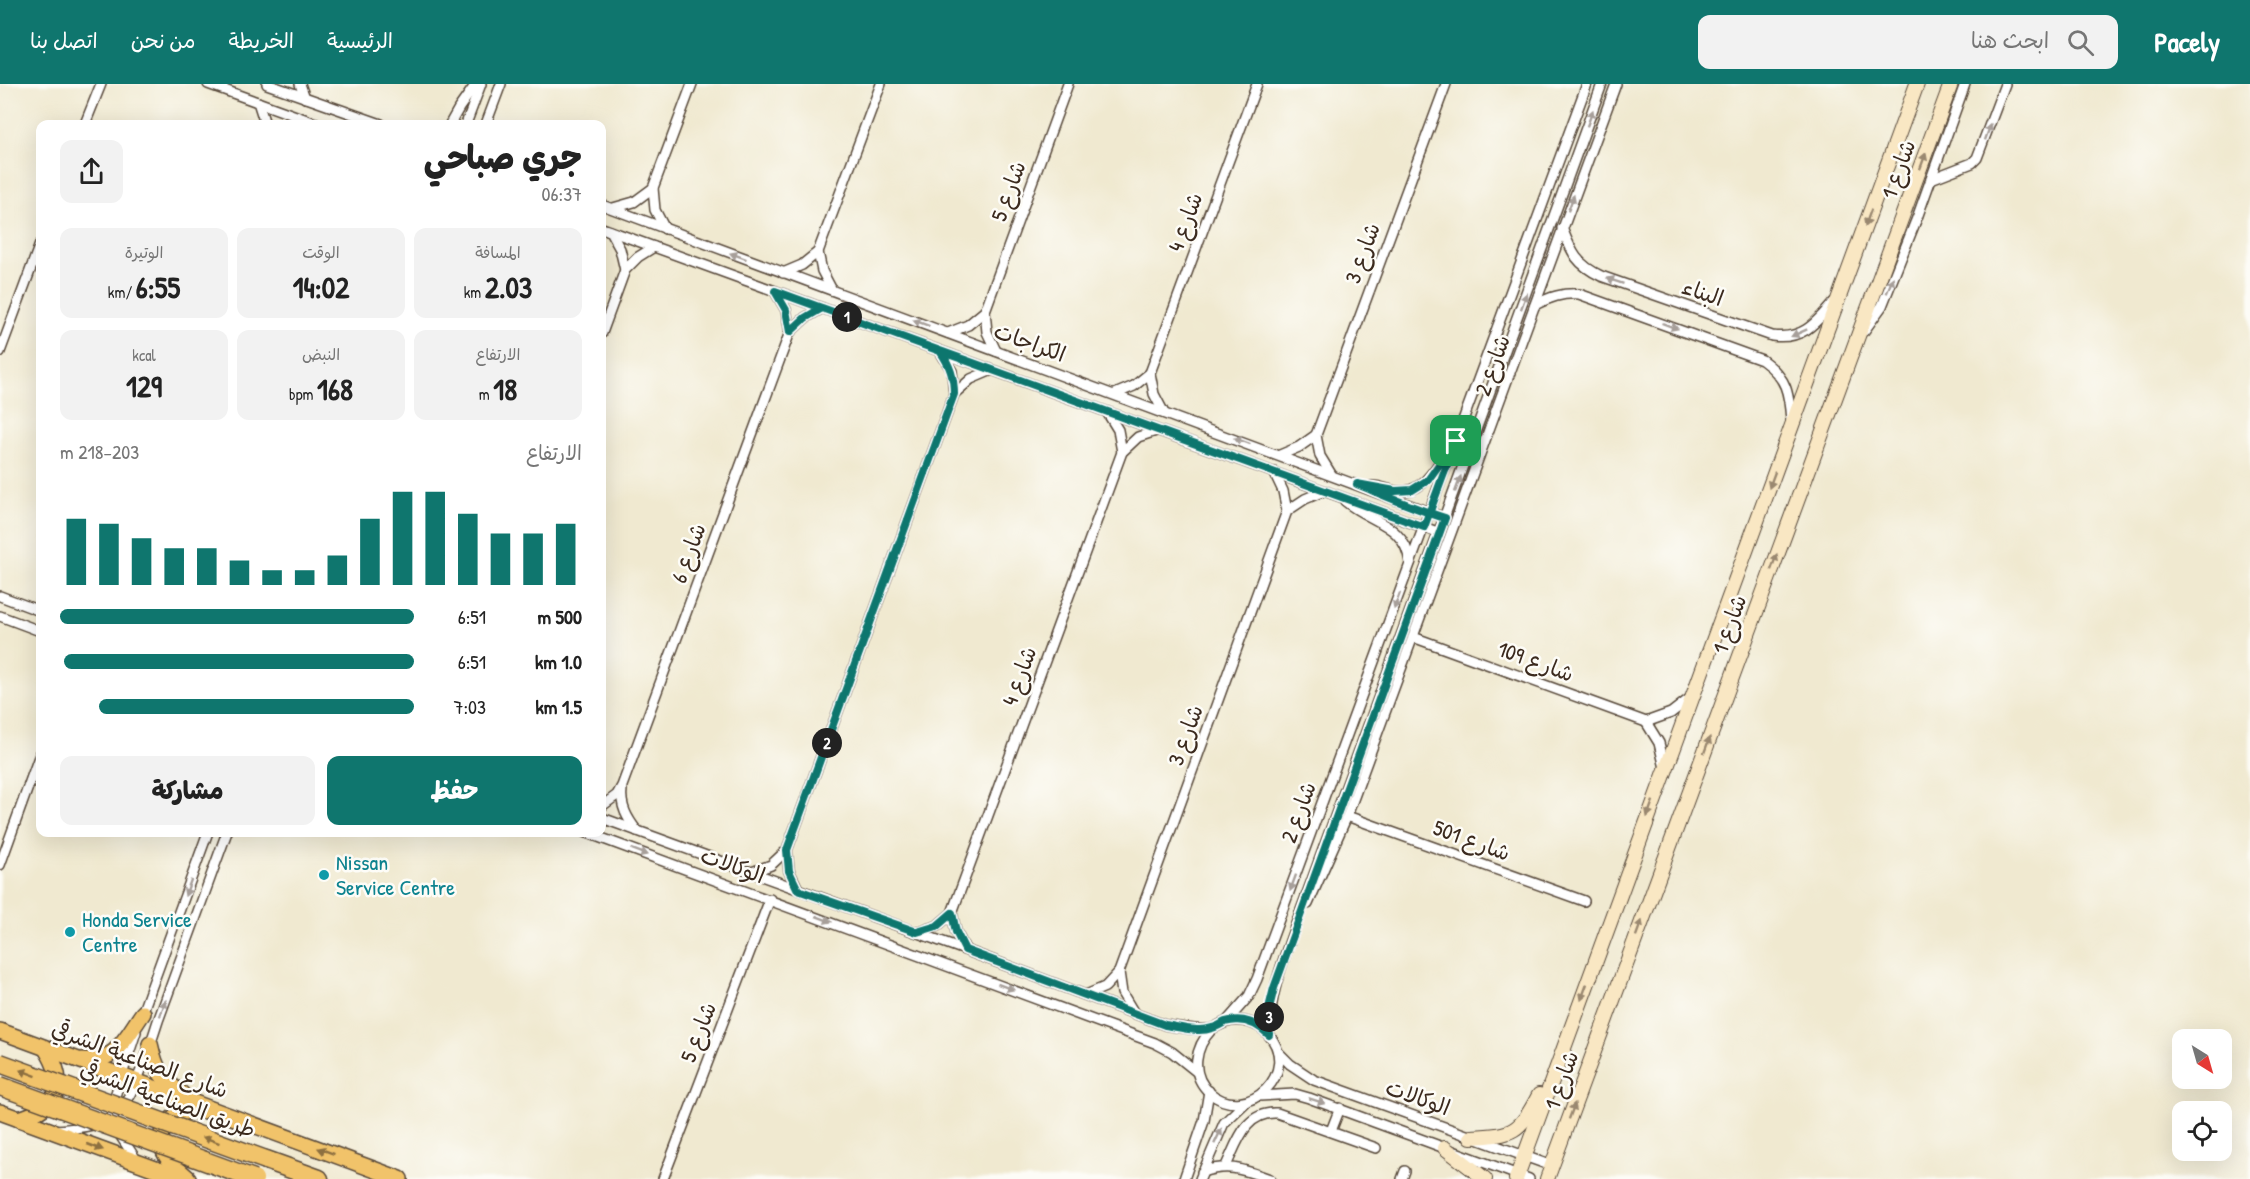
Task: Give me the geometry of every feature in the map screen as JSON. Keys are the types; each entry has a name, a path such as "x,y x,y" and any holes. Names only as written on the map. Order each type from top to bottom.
{"highway":[{"name":"طريق الصناعية الشرقي","path":"0,1063 319,1179"},
{"name":"طريق الصناعية الشرقي","path":"0,1086 254,1179"}],"main road":[{"path":"70,1058 95,1060 109,1056 122,1045 143,1013"},
{"name":"شارع الصناعية الشرقي","path":"0,1031 400,1179"},
{"path":"150,1044 155,1066 161,1077 192,1103"},
{"path":"19,1119 43,1110 57,1090 56,1066 46,1049"},
{"path":"189,1179 167,1158 161,1141 164,1129 174,1116 183,1111 195,1110 232,1117"},
{"path":"0,1112 183,1179"}],"street":[{"path":"87,120 101,84"},
{"path":"208,84 307,120"},
{"path":"267,84 369,120"},
{"path":"300,84 305,98"},
{"path":"452,120 479,84"},
{"path":"467,120 479,84"},
{"path":"488,120 501,84"},
{"path":"665,229 655,210 653,188 692,84"},
{"path":"783,273 802,265 818,252 881,84"},
{"name":"شارع 5","path":"985,311 1068,84"},
{"name":"شارع 4","path":"1150,373 1257,84"},
{"name":"شارع 3","path":"1316,435 1446,84"},
{"name":"شارع 2","path":"1227,1021 1249,996 1257,979 1587,84"},
{"name":"شارع 2","path":"1269,1035 1270,1004 1296,924 1602,84"},
{"name":"شارع 2","path":"1296,924 1314,893 1347,816 1616,84"},
{"name":"شارع 1","path":"1521,1178 1524,1156 1917,84"},
{"name":"شارع 1","path":"1549,1173 1951,84"},
{"path":"1860,335 1882,306 1965,84"},
{"path":"1931,179 1972,163 1977,158 2005,84"},
{"path":"258,102 264,120"},
{"path":"491,112 492,120"},
{"path":"297,120 301,118"},
{"path":"611,208 634,202 653,188"},
{"name":"الكراجات","path":"606,206 1445,518"},
{"name":"البناء","path":"1562,228 1571,250 1585,269 1772,336 1786,338 1809,328 1841,293"},
{"path":"606,229 620,249 625,270"},
{"name":"الكراجات","path":"606,229 1440,533"},
{"path":"606,322 625,270 638,257 654,247"},
{"path":"818,252 822,272 832,290"},
{"path":"0,352 36,255"},
{"path":"775,291 786,310 790,332"},
{"name":"البناء","path":"1535,305 1548,298 1567,293 1579,294 1762,360 1775,369 1787,389 1792,426"},
{"path":"790,332 805,318 822,308"},
{"path":"948,333 968,325 985,311"},
{"path":"985,311 987,332 996,351"},
{"name":"شارع 6","path":"606,803 616,795 622,786 790,332"},
{"path":"798,890 789,871 787,850 954,394 952,371 940,351"},
{"path":"954,394 971,379 992,370"},
{"path":"1115,394 1134,386 1150,373 1154,394 1164,413"},
{"path":"1107,412 1118,430 1122,452"},
{"path":"1122,452 1138,437 1159,430"},
{"path":"1280,455 1299,447 1316,435 1320,456 1331,474"},
{"name":"شارع 2","path":"1357,484 1395,491 1412,490 1428,480 1456,441"},
{"name":"شارع 4","path":"952,913 1122,452"},
{"path":"1274,472 1283,491 1287,511 1305,499 1324,491"},
{"name":"الكراجات","path":"1339,496 1351,506 1387,525 1398,535 1407,549 1410,565"},
{"name":"شارع 3","path":"1119,972 1287,511"},
{"path":"0,596 36,610"},
{"path":"0,616 36,630"},
{"name":"شارع 109","path":"1413,637 1646,722"},
{"path":"1665,768 1659,743 1646,722 1671,713 1693,695"},
{"path":"0,865 36,765"},
{"name":"شارع 6","path":"622,786 622,805 638,832"},
{"name":"شارع 501","path":"1347,816 1584,901"},
{"name":"الوكالات","path":"606,820 1165,1025 1186,1029 1212,1029"},
{"path":"139,1163 118,1131 112,1117 112,1108 120,1077 206,837"},
{"path":"52,1131 91,1125 112,1117 120,1110 135,1082 150,1044 225,837"},
{"name":"الوكالات","path":"599,837 1155,1043 1172,1052 1197,1072"},
{"path":"752,872 771,865 787,850"},
{"name":"شارع 5","path":"663,1179 770,899"},
{"path":"917,932 937,926 952,913 956,932 965,950"},
{"path":"1086,995 1105,987 1119,972"},
{"path":"1119,972 1122,993 1134,1013"},
{"path":"1201,1176 1224,1123 1247,1102 1269,1088 1276,1077 1279,1065 1278,1052 1269,1035 1261,1027 1250,1022 1227,1021 1212,1029 1204,1037 1198,1048 1197,1072 1209,1091 1226,1101 1247,1102"},
{"name":"الوكالات","path":"1278,1052 1290,1064 1314,1080 1524,1156 1549,1173"},
{"path":"1471,1137 1502,1134 1518,1128 1528,1115 1562,1054"},
{"path":"1184,1179 1204,1121 1209,1091"},
{"name":"الوكالات","path":"1259,1096 1295,1094 1340,1108 1521,1178"},
{"path":"1331,1131 1340,1108"},
{"path":"1226,1166 1245,1126 1259,1115 1268,1112 1277,1113 1376,1148"},
{"path":"1445,1148 1485,1179"},
{"path":"1201,1176 1226,1166 1270,1179"}],"place":[{"name":"Nissan Service Centre","path":"324,875"},
{"name":"Honda Service Centre","path":"70,932"}],"route":[{"path":"1456,441 1429,513 1424,527 1324,491 1216,451 940,351 775,291 786,310 790,332 805,318 813,312 822,308 940,351 952,371 954,382 954,394 787,850 789,871 798,890 917,932 937,926 952,913 956,932 965,950 1165,1025 1186,1029 1212,1029 1227,1021 1239,1020 1261,1027 1269,1035 1270,1004 1274,988 1445,518 1429,513 1357,484 1395,491 1412,490 1428,480 1439,461 1456,441"}]}
